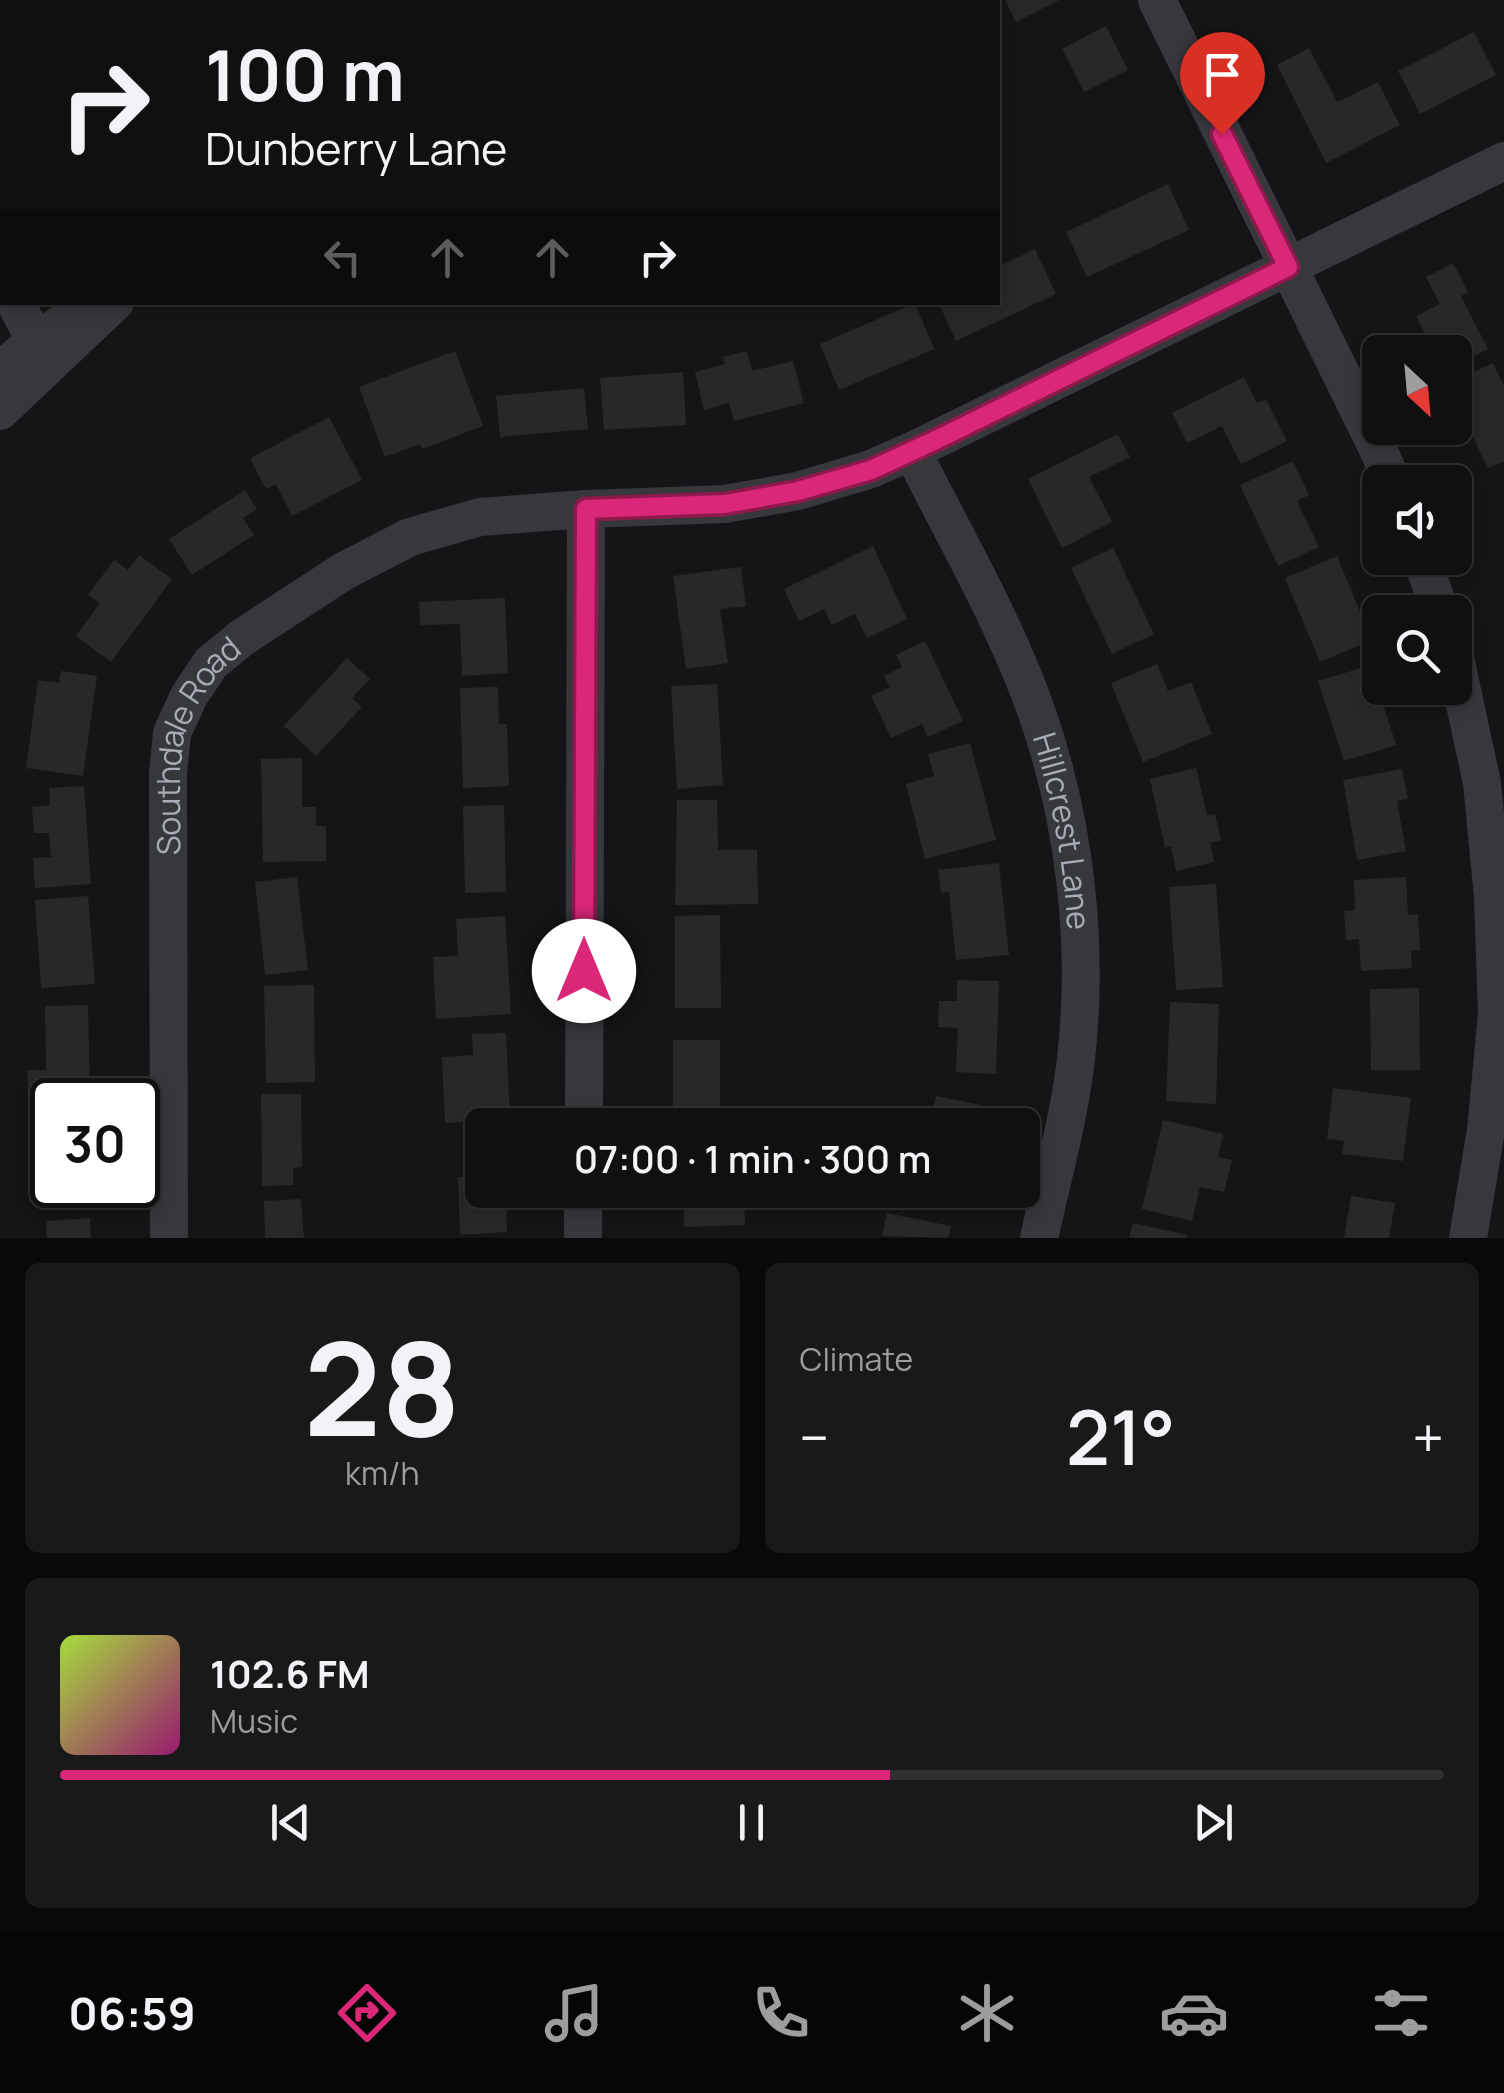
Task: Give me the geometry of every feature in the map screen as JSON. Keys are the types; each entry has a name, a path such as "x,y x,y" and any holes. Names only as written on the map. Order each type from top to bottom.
{"street":[{"path":"1157,0 1385,465"},
{"name":"Southdale Road","path":"168,1238 168,773 172,733 211,662 344,571 410,537 480,517 725,504 798,491 871,470 1504,161"},
{"path":"17,305 42,352"},
{"path":"0,410 42,352 93,305"},
{"path":"0,371 42,352 111,305"},
{"name":"Hillcrest Lane","path":"912,452 1003,632 1037,713 1061,799 1076,885 1080,972 1076,1060 1039,1238"},
{"path":"584,1108 586,509"},
{"path":"1465,705 1482,783 1493,898 1497,1014 1486,1130 1468,1238"},
{"path":"583,1208 583,1238"}],"building":[{"path":"1005,0 1059,0 1016,22"},
{"path":"1106,26 1128,70 1084,92 1062,49"},
{"path":"1474,32 1496,75 1420,114 1398,71"},
{"path":"1309,48 1337,102 1378,82 1400,125 1326,163 1277,65"},
{"path":"1168,184 1189,230 1087,277 1066,232"},
{"path":"1035,249 1056,294 956,341 939,305 1000,305 1000,266"},
{"path":"1453,263 1468,292 1461,296 1488,349 1472,357 1472,335 1426,335 1416,316 1440,304 1426,277"},
{"path":"916,305 934,349 839,390 820,344"},
{"path":"455,351 483,426 422,449 420,444 385,457 359,387"},
{"path":"747,351 752,371 793,361 804,403 734,421 729,403 704,410 695,372 725,364 723,357"},
{"path":"1493,363 1504,386 1504,461 1488,468 1472,435 1472,373"},
{"path":"683,372 686,425 604,430 600,378"},
{"path":"1244,377 1257,403 1266,399 1287,441 1241,464 1222,426 1187,443 1172,413"},
{"path":"584,388 588,429 500,437 496,396"},
{"path":"329,417 362,480 292,516 276,484 266,489 250,458"},
{"path":"1118,434 1130,457 1089,477 1112,522 1062,548 1028,479"},
{"path":"1293,461 1309,495 1297,501 1319,547 1278,566 1240,485"},
{"path":"245,490 257,509 243,518 254,535 192,575 169,539"},
{"path":"873,546 907,619 867,638 855,614 832,625 824,609 799,621 784,589"},
{"path":"1113,548 1154,634 1112,654 1071,568"},
{"path":"139,555 172,579 111,662 76,636 100,603 88,595 114,560 128,570"},
{"path":"1337,556 1362,616 1362,644 1320,662 1285,578"},
{"path":"741,567 746,606 720,609 728,663 686,669 673,576"},
{"path":"505,598 508,673 462,676 460,624 420,625 419,602"},
{"path":"925,641 963,721 928,737 922,724 891,738 871,696 890,687 884,676 902,667 896,655"},
{"path":"347,658 370,679 352,698 362,707 316,756 284,726"},
{"path":"1157,664 1168,691 1191,682 1212,734 1143,762 1111,683"},
{"path":"1362,668 1362,705 1384,705 1396,745 1344,761 1318,681"},
{"path":"61,671 97,676 83,776 26,768 38,680 59,683"},
{"path":"717,684 723,785 677,789 671,686"},
{"path":"498,687 499,724 507,724 509,786 463,788 460,688"},
{"path":"970,743 996,840 925,859 906,784 934,776 928,754"},
{"path":"302,758 302,807 316,807 316,826 326,826 326,861 263,862 261,759"},
{"path":"1196,768 1207,815 1215,814 1221,840 1210,843 1214,862 1176,871 1171,846 1165,848 1150,779"},
{"path":"1402,769 1408,799 1397,801 1406,851 1357,860 1343,780"},
{"path":"84,786 91,884 35,888 33,858 51,857 49,833 34,833 32,807 50,805 49,788"},
{"path":"677,800 717,800 718,850 757,850 758,904 675,905"},
{"path":"504,805 506,892 465,893 463,806"},
{"path":"999,863 1009,955 956,960 949,892 941,893 938,870"},
{"path":"297,877 308,970 265,975 255,882"},
{"path":"1406,877 1408,915 1418,914 1420,950 1411,951 1412,968 1361,971 1359,939 1346,940 1344,911 1355,910 1354,880"},
{"path":"1216,884 1223,987 1176,990 1169,887"},
{"path":"88,896 95,984 41,988 35,900"},
{"path":"720,915 721,1008 675,1008 675,916"},
{"path":"505,916 511,1014 436,1019 433,957 458,956 456,919"},
{"path":"957,980 999,981 996,1074 956,1072 958,1028 938,1027 939,1001 957,1001"},
{"path":"314,985 315,1082 266,1083 264,986"},
{"path":"1419,988 1420,1070 1371,1070 1370,989"},
{"path":"1170,1002 1219,1004 1216,1104 1166,1101"},
{"path":"88,1005 90,1078 30,1078 29,1102 27,1070 46,1070 45,1006"},
{"path":"506,1033 509,1108 465,1108 465,1122 445,1123 442,1057 473,1055 472,1034"},
{"path":"673,1040 720,1040 720,1108 673,1108"},
{"path":"1333,1088 1411,1098 1403,1161 1342,1154 1344,1141 1327,1139"},
{"path":"261,1094 301,1094 302,1167 293,1168 293,1185 262,1186"},
{"path":"936,1096 981,1105 981,1108 934,1108"},
{"path":"1163,1120 1223,1134 1218,1157 1232,1160 1224,1192 1200,1187 1192,1221 1142,1209"},
{"path":"458,1177 465,1177 465,1208 506,1208 507,1232 460,1235"},
{"path":"1351,1196 1395,1203 1389,1238 1344,1238"},
{"path":"301,1199 304,1238 265,1238 264,1201"},
{"path":"683,1208 744,1208 745,1225 684,1227"},
{"path":"887,1213 951,1226 948,1238 882,1236"},
{"path":"90,1218 91,1238 47,1238 46,1221"},
{"path":"1133,1223 1188,1235 1129,1238"}],"route":[{"path":"584,971 586,509 725,504 798,491 871,470 1288,267 1222,134"}]}
